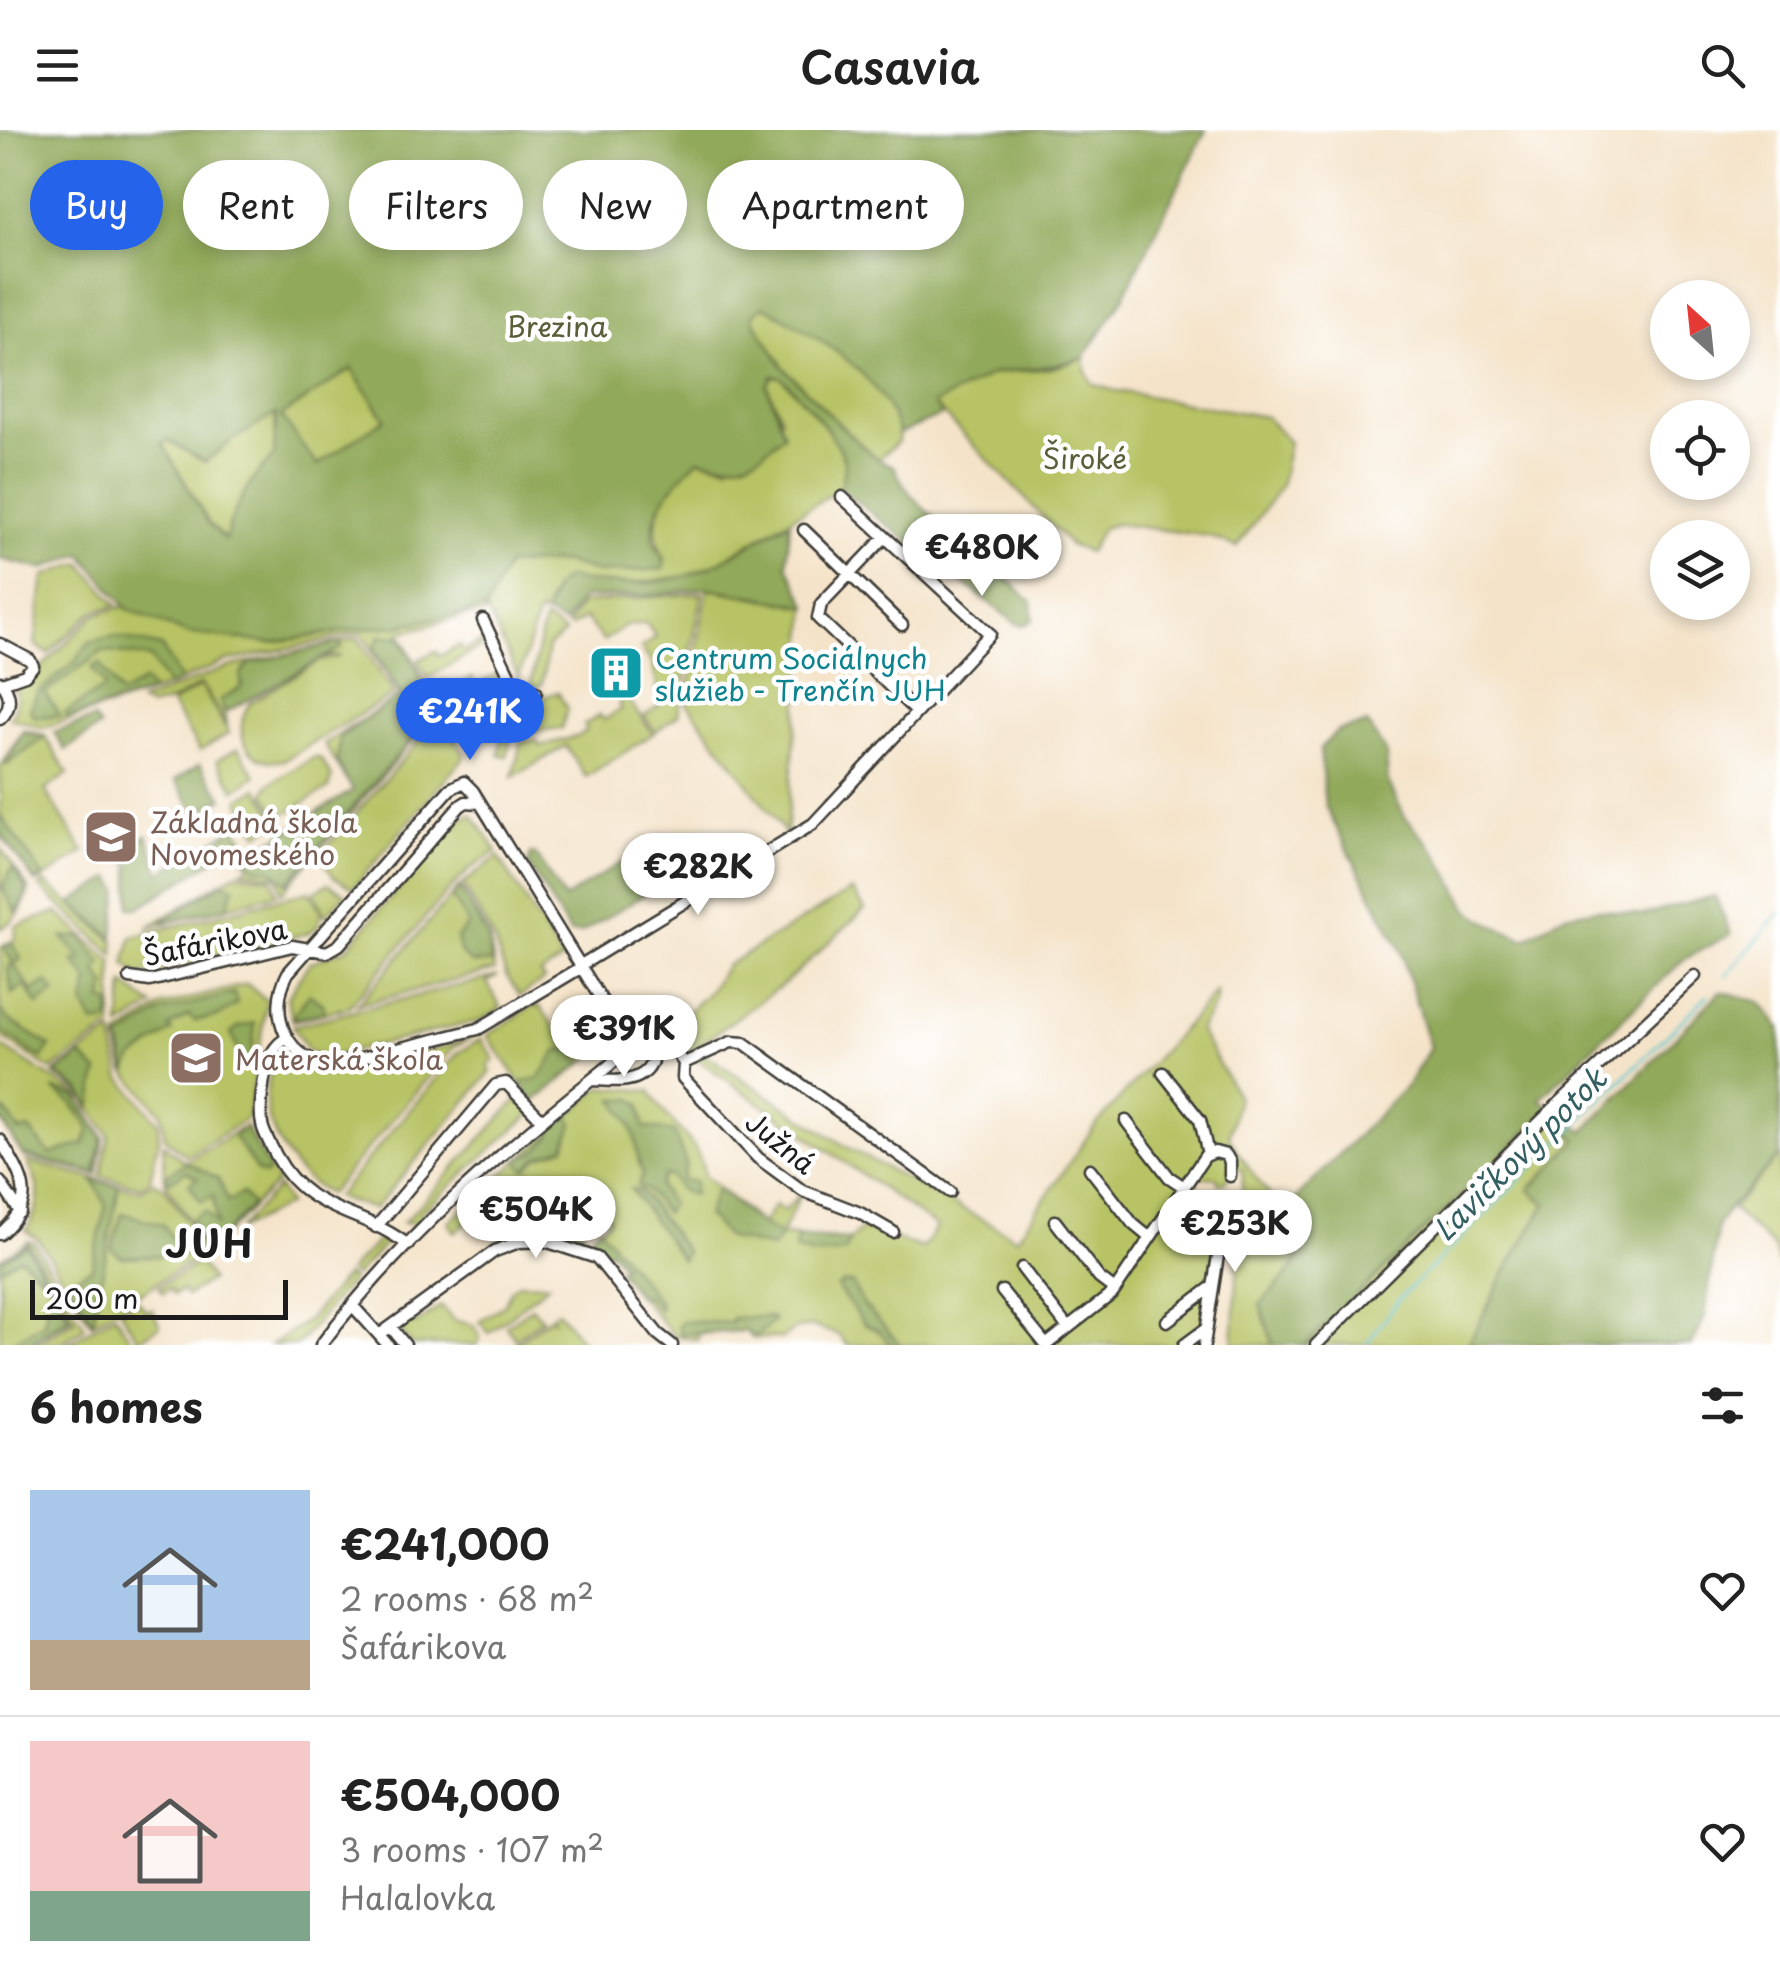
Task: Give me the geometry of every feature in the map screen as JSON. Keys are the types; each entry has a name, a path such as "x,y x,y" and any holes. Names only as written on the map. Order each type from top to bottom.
{"street":[{"path":"308,950 282,985 279,1012 285,1038 300,1055 329,1065 384,1054 478,1029 813,824 990,634 842,497"},
{"path":"804,530 902,625"},
{"path":"885,536 821,604 818,618 917,712"},
{"path":"482,620 518,693 522,697 536,692"},
{"path":"0,644 30,660 33,666 25,675 1,682 7,688 9,705 0,719"},
{"name":"Šafárikova","path":"308,950 450,789 464,782 480,802"},
{"path":"480,802 581,966 636,1044 649,1046 654,1055 650,1067 638,1077 624,1081 592,1080"},
{"name":"Šafárikova","path":"130,978 150,981 292,946 327,952 339,944 460,806 480,802"},
{"path":"1316,1345 1552,1110 1695,976"},
{"name":"Južná","path":"636,1044 660,1030 684,1063 683,1078 758,1158 803,1191 893,1232"},
{"path":"285,1038 270,1053 260,1124 292,1182 304,1193 408,1244"},
{"path":"684,1063 731,1042 744,1043 950,1192"},
{"path":"322,1345 352,1305 408,1244 542,1120 636,1044"},
{"path":"1002,1291 1046,1345 1115,1290 1208,1154 1200,1120 1164,1073"},
{"path":"376,1227 496,1085 506,1083 542,1120"},
{"path":"1126,1121 1169,1177 1184,1187"},
{"path":"0,1140 22,1178 25,1192 20,1212 0,1234"},
{"path":"1208,1154 1226,1155 1230,1176"},
{"path":"1090,1169 1135,1226 1150,1238"},
{"path":"0,1182 20,1212"},
{"path":"1204,1345 1227,1198"},
{"path":"1055,1220 1099,1278 1115,1290"},
{"path":"379,1335 495,1252 519,1242 545,1240 597,1258 658,1334 672,1345"},
{"path":"1022,1268 1068,1328"},
{"path":"1167,1320 1214,1285"},
{"path":"352,1305 388,1345"},
{"path":"391,1326 405,1345"},
{"path":"1184,1345 1207,1328"}],"green space":[{"name":"Brezina","path":"0,130 1206,130 1122,300 1084,357 1057,365 995,373 934,404 942,415 899,434 877,392 845,358 764,306 753,314 783,367 853,438 878,459 895,467 919,504 979,552 1032,602 1033,620 1024,625 1017,624 840,489 845,465 836,443 781,377 772,376 767,386 784,434 764,452 746,461 699,459 683,475 660,505 653,528 664,569 600,573 564,562 507,565 486,608 399,626 270,643 186,633 127,609 82,554 42,569 0,559","holes":["351,369 385,419 317,465 281,416","276,414 274,456 244,495 225,540 209,524 162,443 168,440 205,462"]},
{"path":"764,306 827,345 870,380 887,400 897,421 898,442 878,459 783,367 754,321 753,314"},
{"name":"Široké","path":"1085,358 1092,384 1266,417 1289,442 1281,486 1237,547 1209,536 1117,524 1102,528 1089,552 1071,546 934,404 993,374 1053,368"},
{"path":"351,369 385,419 317,466 281,416"},
{"path":"771,376 781,377 836,443 845,465 840,489 715,564 686,576 628,584 586,583 566,578 549,599 545,614 538,613 519,678 486,608 506,565 564,562 600,573 665,559 656,531 662,504 699,459 728,466 781,418 767,385"},
{"path":"277,413 274,457 244,495 225,540 209,524 162,443 167,440 205,462"},
{"path":"790,522 787,565 808,606 708,588 582,598 564,624 545,614 554,588 566,578 622,584 679,577 714,565"},
{"path":"81,563 117,605 92,612 48,654 35,644 44,576"},
{"path":"708,589 807,607 786,834 686,702"},
{"path":"703,593 678,715 655,732 644,716 661,704 652,663 641,648 656,637 646,623 626,626 603,641 585,618 571,627 567,625 582,603"},
{"path":"125,606 270,643 399,626 483,607 486,614 400,633 432,695 438,697 472,677 474,681 440,703 445,712 432,718 282,893 276,876 242,870 249,866 244,857 353,790 324,744 400,696 361,633 224,662 159,690 43,728 10,718 16,702 13,684 42,667 94,615"},
{"path":"544,619 565,633 548,647 542,684 535,688 531,683"},
{"path":"113,636 162,647 181,681 168,687 150,658 103,651 45,693 60,716 35,717 30,710 37,693 75,662 89,642"},
{"path":"380,636 400,637 416,667 426,699 407,715 416,734 287,883 270,869 255,868 246,858 353,790 337,762 340,737 401,695 373,649"},
{"path":"358,638 394,694 284,760 261,758 246,745 242,725 250,703 319,661 341,656 325,657 322,652 223,709 228,727 201,684 170,702 150,707 140,702 228,667"},
{"path":"487,639 489,642 428,678 418,660 436,651 439,656 460,645 463,651"},
{"path":"340,642 342,647 226,712 219,701 241,687 241,674 250,663"},
{"path":"99,663 121,695 144,681 152,692 68,718 65,713 105,687 92,668"},
{"path":"504,670 519,700 507,756 499,755 504,725 480,684"},
{"path":"201,686 229,733 200,751 171,704"},
{"path":"558,692 567,709 562,728 521,733 529,702"},
{"path":"627,698 653,734 586,777 566,746 513,777 521,742 536,740 540,746 579,736 587,730 584,725 600,715 604,720 621,709 618,703"},
{"path":"94,719 100,727 65,750 54,732"},
{"path":"436,721 446,724 465,756 353,888 333,876 320,855"},
{"path":"1367,724 1386,753 1388,782 1405,817 1437,853 1469,910 1492,925 1525,939 1564,915 1597,909 1642,915 1715,896 1731,934 1683,960 1540,1099 1584,1131 1721,991 1760,1002 1780,1028 1780,1155 1729,1208 1718,1225 1705,1317 1692,1345 1468,1345 1546,1204 1529,1190 1577,1140 1567,1128 1545,1114 1305,1345 1273,1345 1260,1305 1293,1268 1307,1235 1283,1212 1409,1083 1430,1048 1400,949 1325,806 1320,748 1338,731"},
{"path":"23,730 44,735 68,774 45,790 84,852 37,883 0,834 0,767"},
{"path":"23,732 45,737 5,766"},
{"path":"238,748 256,776 235,790 217,760"},
{"path":"315,757 321,759 332,777 329,788 285,814 275,811 265,794 269,784"},
{"path":"200,764 223,798 197,814 175,780"},
{"path":"258,788 278,822 259,834 239,800"},
{"path":"472,814 497,851 470,869 446,893 349,1007 293,1021 287,998 309,963 346,949 459,819"},
{"path":"0,815 43,876 35,882 0,833"},
{"path":"236,827 245,841 138,908 130,908 130,864 115,855 147,835 160,873"},
{"path":"0,847 29,889 19,912 0,929"},
{"path":"531,854 536,855 564,899 622,862 645,894 581,933 570,933 528,864"},
{"path":"498,856 562,960 540,974 544,980 520,996 463,884"},
{"path":"13,867 27,889 17,914 2,888"},
{"path":"236,873 272,878 277,894 147,928"},
{"path":"112,877 119,891 113,937 71,903"},
{"path":"45,882 115,942 114,955 40,887"},
{"path":"222,883 234,886 227,907 163,921"},
{"path":"328,883 346,894 325,916 314,892"},
{"path":"460,886 489,937 495,970 357,1005"},
{"path":"460,888 488,938 492,963 472,963 461,954 457,938 468,924 452,897"},
{"path":"852,890 865,909 786,982 702,1043 703,1053 847,1147 1017,1238 1095,1126 1216,992 1216,1003 1199,1030 1238,1097 1229,1136 1264,1188 1307,1235 1293,1268 1260,1305 1273,1345 1233,1345 1243,1170 1230,1168 1222,1184 1218,1178 1197,1177 1195,1199 1212,1201 1214,1192 1222,1198 1201,1345 847,1345 839,1335 812,1326 796,1329 782,1338 752,1338 745,1331 698,1334 698,1340 673,1335 618,1270 623,1266 610,1250 602,1255 592,1247 592,1235 610,1219 599,1205 581,1219 511,1217 506,1221 498,1214 477,1229 470,1220 455,1232 448,1222 601,1087 651,1091 697,1152 704,1176 762,1224 775,1205 784,1211 801,1193 781,1235 850,1240 862,1228 923,1248 937,1227 677,1045 670,1046 676,1023 709,992 727,965"},
{"path":"309,891 321,911 319,925 309,933 137,975 125,964 132,937"},
{"path":"57,912 113,962 113,1019 112,1027 51,1070 0,1036 0,948 15,939 16,926"},
{"path":"63,937 82,937 102,964 97,972 106,985 103,1001 111,1004 109,1022 94,1024 84,1004 89,981 74,961 82,960"},
{"path":"12,943 21,959 14,965 32,991 47,982 55,993 38,1005 25,985 12,994 8,969 12,961 4,948"},
{"path":"498,976 487,982 501,1008 479,1021 327,1057 307,1050 293,1026"},
{"path":"124,984 153,1006 120,1027"},
{"path":"247,984 267,1001 248,1118 187,1156 165,1139 161,1113 124,1070 117,1037 162,1006"},
{"path":"234,993 237,1004 219,1016 194,1021 189,1015 169,1027 172,1031 133,1058 127,1072 120,1039 161,1012"},
{"path":"309,994 322,1003 324,1013 295,1019 294,1015"},
{"path":"533,1006 540,1006 575,1057 610,1036 612,1040 534,1102 487,1035"},
{"path":"0,1009 8,1019 50,1046 42,1059 0,1030"},
{"path":"255,1023 251,1065 244,1065 231,1033"},
{"path":"112,1032 121,1078 158,1122 159,1138 150,1180 140,1187 101,1176 109,1135 78,1091 53,1074"},
{"path":"471,1038 453,1048 329,1194 303,1175 281,1147 267,1099 269,1078 284,1046 305,1067 328,1074 391,1062"},
{"path":"481,1039 495,1060 488,1065 491,1072 374,1209 336,1197 458,1053"},
{"path":"0,1045 76,1094 104,1138 97,1175 23,1156 0,1120"},
{"path":"573,1049 582,1063 534,1102 520,1083 539,1078 558,1050"},
{"path":"81,1055 98,1072 91,1108 79,1089 56,1074"},
{"path":"53,1089 76,1096 102,1137 95,1173 23,1155 0,1117 0,1112 6,1111 19,1131 29,1129 50,1154 84,1144 90,1129 72,1103"},
{"path":"518,1099 532,1113 420,1213 423,1216 417,1223 403,1223"},
{"path":"614,1099 632,1099 640,1104 644,1127 674,1132 686,1164 681,1180 695,1182 693,1195 681,1190 670,1176 663,1176 659,1186 671,1204 665,1213 647,1190 638,1186 643,1173 634,1134"},
{"path":"1545,1114 1578,1140 1529,1190 1546,1204 1468,1345 1306,1345"},
{"path":"568,1116 573,1123 565,1147 538,1157 526,1169 520,1165 521,1158 536,1151 551,1136 551,1130"},
{"path":"246,1126 277,1182 209,1251 165,1182 163,1144 185,1162"},
{"path":"246,1128 269,1168 266,1175 257,1171 233,1135"},
{"path":"1780,1155 1780,1267 1774,1248 1732,1209"},
{"path":"27,1161 140,1191 153,1182 165,1188 207,1252 91,1324 39,1240 26,1231 38,1196"},
{"path":"187,1162 219,1179 228,1202 242,1193 252,1205 209,1250 190,1220 205,1211 217,1224 213,1196 201,1202 189,1184 197,1178 186,1171 169,1182 165,1176"},
{"path":"93,1180 119,1186 93,1322 68,1281 92,1268 106,1205"},
{"path":"278,1187 288,1204 238,1230"},
{"path":"717,1188 781,1236 772,1248 728,1238 707,1215"},
{"path":"631,1189 641,1191 686,1252 682,1260"},
{"path":"122,1213 164,1225 172,1238 191,1229 205,1251 199,1255 122,1257 111,1249"},
{"path":"512,1224 584,1230 578,1239 574,1232 521,1230 520,1236 515,1237 511,1234"},
{"path":"599,1227 660,1302 659,1310 646,1295 640,1298 618,1270 623,1266 610,1250 602,1255 592,1247 592,1235"},
{"path":"378,1230 391,1238 355,1276 349,1271 380,1238"},
{"path":"797,1237 850,1240 845,1252 813,1255 795,1250"},
{"path":"27,1241 34,1242 85,1327 58,1345 35,1345 75,1320"},
{"path":"25,1243 72,1318 28,1345 0,1345 0,1259"},
{"path":"26,1245 49,1284 20,1257 0,1269 0,1260"},
{"path":"199,1262 211,1280 186,1296 182,1290 174,1295 170,1289 163,1293 159,1287"},
{"path":"346,1275 352,1280 298,1345 271,1345 308,1320"},
{"path":"519,1283 549,1284 489,1333 480,1321 505,1304 511,1289"},
{"path":"852,1283 863,1304 901,1345 891,1345 879,1331 864,1324 837,1287"},
{"path":"50,1286 69,1317 25,1345 7,1345 44,1323"},
{"path":"138,1300 146,1311 152,1309 160,1326 139,1340 120,1311"},
{"path":"441,1306 453,1320 473,1325 480,1336 476,1345 411,1345 399,1329 411,1319 416,1324"},
{"path":"532,1307 542,1319 516,1339 506,1326"},
{"path":"558,1311 584,1345 514,1345 550,1317 555,1321 551,1316"},
{"path":"115,1314 134,1345 66,1345"},
{"path":"770,1317 774,1321 755,1338 745,1331 681,1334 678,1326 683,1321 731,1323 732,1318"}],"waterway":[{"name":"Lavičkový potok","path":"1726,976 1780,913"},
{"name":"Lavičkový potok","path":"1366,1345 1398,1300 1708,995"}],"place":[{"name":"Centrum Sociálnych služieb - Trenčín JUH","path":"616,673"},
{"name":"Základná škola Novomeského","path":"111,837"},
{"name":"Materská škola","path":"196,1058"}],"district":[{"name":"JUH","path":"210,1242"}]}
